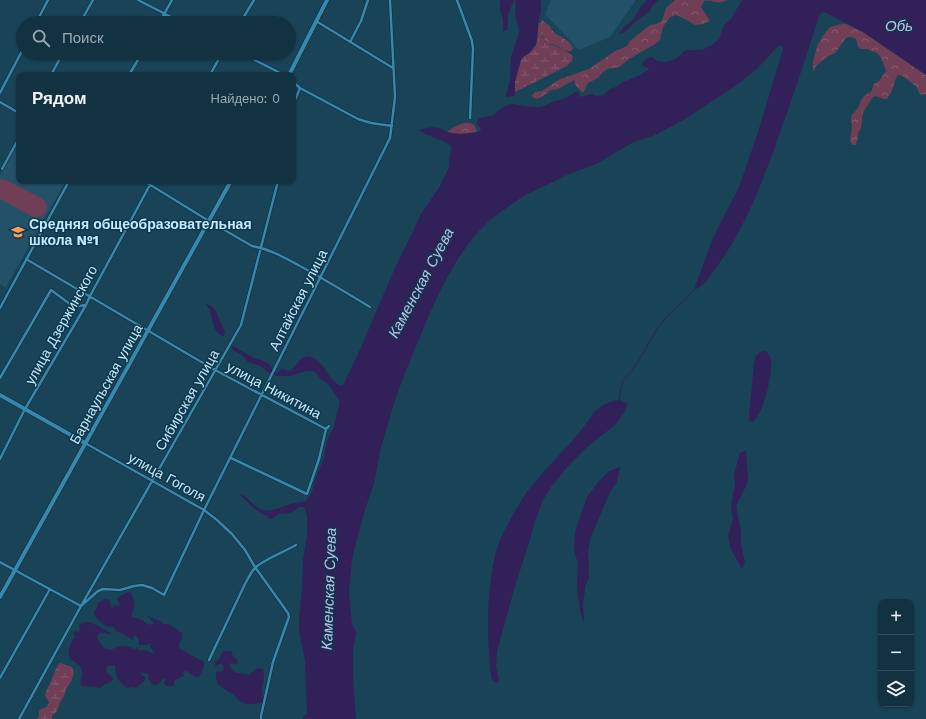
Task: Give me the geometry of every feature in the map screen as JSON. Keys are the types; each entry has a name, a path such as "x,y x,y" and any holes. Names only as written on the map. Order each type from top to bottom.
{"street":[{"path":"40,16 48,0"},
{"path":"84,16 93,0"},
{"path":"138,0 168,16"},
{"path":"164,14 172,0"},
{"path":"244,16 254,0"},
{"path":"290,72 327,0"},
{"path":"350,42 362,21 368,0"},
{"name":"Алтайская улица","path":"81,606 103,589 120,590 142,585 152,588 164,595 204,510 390,138 395,97 390,0"},
{"path":"457,0 472,42 470,118"},
{"path":"316,21 393,68"},
{"path":"0,93 17,60"},
{"path":"52,72 59,60"},
{"path":"131,72 138,60"},
{"path":"212,72 218,60"},
{"path":"255,60 278,72"},
{"path":"296,85 358,119 371,123 392,126"},
{"path":"296,98 300,88"},
{"path":"0,102 16,111"},
{"path":"2,169 16,143"},
{"path":"0,308 68,184"},
{"name":"улица Дзержинского","path":"0,459 25,409 86,305 150,184"},
{"path":"153,184 209,221 252,246 274,252 370,307"},
{"name":"Барнаульская улица","path":"0,597 228,184"},
{"name":"Сибирская улица","path":"19,719 81,606 241,325 277,184"},
{"name":"улица Никитина","path":"26,259 215,370 326,429"},
{"path":"0,378 51,290 74,307 86,305"},
{"name":"улица Гоголя","path":"0,395 204,510 232,534 245,550 255,567 288,613 289,617 273,662 261,719"},
{"path":"231,458 307,494 328,426"},
{"path":"209,660 245,584 255,567 296,545"},
{"path":"0,562 81,606"},
{"path":"0,678 50,589"}],"shaded area":[{"path":"551,0 636,0 610,37 579,50 545,14"},
{"name":"Средняя общеобразовательная школа №1","path":"16,146 16,184 64,184 6,287 0,284 0,175"}],"green space":[{"path":"675,0 728,0 718,2 704,1 701,7 710,21 703,24 695,25 676,15 670,17 663,27 660,40 619,67 607,69 598,78 588,83 583,93 576,86 574,80 558,89 551,90 542,97 536,99 531,96 535,92 542,91 560,79 589,69 615,51 627,46 630,41 650,25 662,21 666,8"},
{"path":"542,20 550,26 556,34 570,43 573,48 571,51 548,44 543,36 540,23"},
{"path":"538,23 540,23 542,28 542,37 548,44 569,53 573,56 572,61 567,66 515,92 514,85 519,63 523,57 536,45"},
{"path":"846,24 863,32 926,75 926,94 920,95 917,87 901,75 898,75 892,91 887,99 875,96 873,97 863,112 861,128 858,133 856,145 853,145 850,141 852,126 851,117 858,108 861,100 865,95 871,92 874,84 879,81 886,71 881,58 877,53 867,49 861,49 858,47 856,39 848,37 835,53 827,57 816,66 813,72 813,61 818,44 822,37 830,27"},
{"path":"464,123 473,124 477,132 460,134 447,132 454,127"},
{"path":"0,179 6,180 43,199 47,209 44,215 33,217 0,199"},
{"path":"60,663 72,667 74,672 73,677 66,689 57,711 52,716 52,719 37,719 39,716 39,711 46,707 49,702 45,694"}],"water":[{"path":"500,0 514,0 508,15 507,30 503,31 503,20 500,9"},
{"path":"515,0 541,0 541,12 535,46 532,51 521,60 515,82 514,96 507,97 506,94 510,80 511,57 519,29 515,15"},
{"path":"647,0 659,0 653,5 650,11 636,21 625,32 619,34 624,27 634,19 641,6"},
{"path":"742,0 926,0 926,75 863,32 822,12 818,18 775,147 750,210 725,255 706,281 694,290 712,240 739,187 758,132 783,49 782,45 777,47 757,69 731,89 680,122 653,136 634,142 596,164 567,175 522,197 492,218 474,236 457,260 442,287 407,368 396,397 380,451 375,480 355,547 352,560 349,592 352,624 356,631 353,651 353,677 356,719 303,719 304,715 307,715 305,660 299,631 299,618 303,559 307,536 307,516 304,507 299,507 292,512 279,514 272,519 269,519 268,516 256,510 238,493 246,497 258,508 266,511 306,501 312,492 324,457 327,441 334,426 340,402 329,385 315,372 306,371 289,376 277,376 266,371 262,367 248,362 242,355 234,351 232,348 233,346 252,357 266,362 274,372 277,373 282,369 290,371 304,357 311,357 320,363 337,384 342,386 421,214 440,186 449,167 452,147 419,130 434,127 454,134 473,133 480,131 481,129 477,124 479,118 494,115 507,105 544,106 566,98 576,92 578,92 580,97 592,94 597,96 603,95 610,89 648,70 649,68 643,66 642,63 649,58 652,57 657,61 666,62 677,58 684,51 702,50 712,45 719,39 724,25 731,19"},
{"path":"207,304 215,310 225,332 224,336 220,335 216,330 210,310 206,305"},
{"path":"763,351 766,351 770,356 771,374 764,402 756,418 752,422 749,420 749,416 754,363 756,356"},
{"path":"619,400 628,404 616,424 586,448 570,464 551,487 543,500 515,586 497,651 496,667 499,681 497,683 492,680 488,616 490,583 496,552 502,536 524,496 573,440 593,413 605,404"},
{"path":"746,450 747,484 736,506 745,563 742,569 730,548 728,536 733,519 731,507 735,483 735,471 740,453"},
{"path":"620,467 617,482 610,492 590,539 588,551 589,578 586,584 583,603 584,623 580,611 577,587 578,563 574,551 575,532 587,497 609,471"},
{"path":"129,592 131,593 134,602 132,617 142,620 147,624 153,625 153,622 147,616 160,621 163,624 169,624 182,633 182,638 179,645 180,649 204,662 203,669 199,677 183,671 184,676 175,680 173,686 166,686 164,683 164,678 155,686 150,680 148,680 148,674 140,672 145,677 145,680 136,688 126,688 117,677 115,666 108,665 106,669 107,672 113,678 111,682 100,688 81,686 82,670 70,659 69,650 71,642 75,637 73,633 76,631 79,632 79,625 82,623 92,623 111,633 100,632 97,636 100,643 106,648 111,650 120,646 127,646 155,654 150,646 150,643 147,645 139,645 139,640 136,635 134,636 133,640 116,631 114,627 105,626 95,615 94,611 97,608 98,603 108,599 112,608 116,605 119,606 120,604 117,600 118,597"},
{"path":"224,651 231,651 233,656 238,661 237,664 231,663 229,665 234,672 249,675 258,668 263,669 263,702 246,704 239,701 233,694 218,684 216,672 222,672 224,668 222,664 219,664 216,667 215,664"}],"waterway":[{"path":"619,400 623,381 638,362 658,327 694,290"}],"place":[{"name":"Средняя общеобразовательная школа №1","path":"18,232"}],"water label":[{"name":"Обь","path":"899,26"},
{"name":"Каменская Суева","path":"421,283"},
{"name":"Каменская Суева","path":"329,589"}]}
